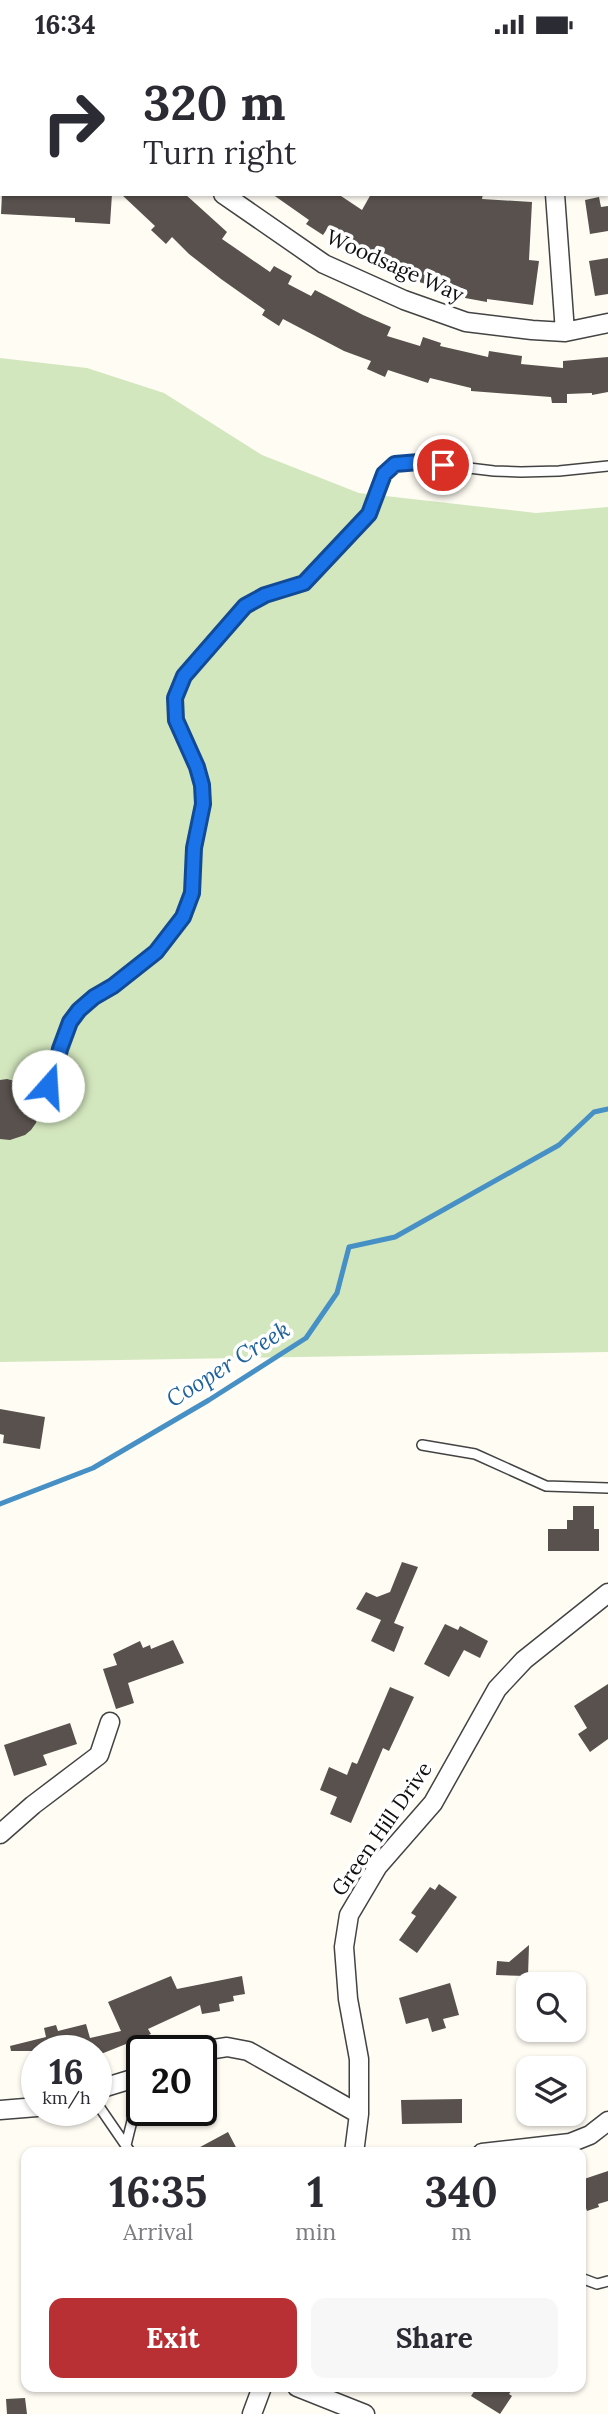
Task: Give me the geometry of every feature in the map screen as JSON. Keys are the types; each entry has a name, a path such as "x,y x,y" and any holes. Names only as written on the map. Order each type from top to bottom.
{"street":[{"name":"Woodsage Way","path":"226,196 324,264 404,300 466,322 565,332 608,323"},
{"path":"555,196 565,332"},
{"name":"Green Hill Drive","path":"355,2147 359,2114 359,2059 348,1999 344,1947 349,1915 378,1866 433,1803 497,1689 524,1660 608,1593"},
{"path":"0,1834 99,1755 110,1722"},
{"path":"217,2048 226,2047 248,2051 359,2114"},
{"path":"0,2110 21,2108"},
{"path":"555,2147 590,2135 608,2121"},
{"path":"252,2414 260,2392"},
{"path":"310,2392 365,2414"}],"lane":[{"path":"48,1086 54,1077 64,1035 79,1010 156,952 183,917 192,893 194,848 199,829 202,795 197,767 176,720 175,698 184,676 230,620 245,606 265,595 304,583 369,514 384,474 395,464 419,462 521,472 608,467"},
{"path":"422,1445 475,1454 546,1486 608,1488"},
{"path":"112,2126 127,2147"},
{"path":"128,2147 133,2126"},
{"path":"586,2280 597,2284 608,2281"}],"green space":[{"path":"0,358 87,368 164,393 262,455 359,493 536,513 608,507 608,1352 0,1362"}],"building":[{"path":"2,196 112,196 110,224 75,222 75,218 1,214"},
{"path":"123,196 187,196 227,232 222,239 270,272 274,266 292,276 288,284 311,296 315,290 391,327 387,336 420,346 423,337 441,343 440,346 488,357 489,351 522,356 521,364 563,368 563,361 608,357 608,392 592,395 567,394 567,403 552,403 551,397 471,391 471,388 430,378 428,383 388,370 385,377 367,369 371,361 344,351 283,319 279,326 262,315 265,310 189,254 172,237 166,244 151,230 155,226"},
{"path":"275,196 341,196 362,210 370,196 483,196 482,199 532,202 529,260 539,261 533,305 465,298 467,290 432,278 429,285 406,278 358,255 361,249 327,229 323,235 306,224 309,220"},
{"path":"599,197 601,207 608,206 608,231 590,234 585,200"},
{"path":"608,258 608,294 595,296 589,261"},
{"path":"0,1080 26,1084 34,1093 39,1108 36,1123 31,1130 10,1140 0,1139"},
{"path":"0,1409 45,1417 40,1449 3,1443 4,1435 0,1434"},
{"path":"573,1506 594,1506 594,1529 599,1529 599,1551 548,1551 548,1529 567,1529 567,1520 573,1520"},
{"path":"402,1562 418,1567 394,1623 404,1627 394,1652 371,1641 381,1620 356,1609 366,1592 377,1597 390,1592"},
{"path":"445,1624 458,1630 460,1626 488,1641 480,1658 464,1650 449,1677 424,1664"},
{"path":"173,1640 184,1663 128,1683 134,1703 116,1709 103,1669 117,1665 113,1654 140,1641 143,1648 150,1645 151,1649"},
{"path":"608,1684 608,1739 590,1752 578,1734 587,1728 574,1706"},
{"path":"390,1687 414,1697 389,1751 383,1748 351,1823 330,1814 337,1797 320,1790 329,1767 347,1775 352,1762 357,1764"},
{"path":"70,1723 77,1744 43,1755 47,1765 14,1776 4,1745"},
{"path":"439,1884 457,1897 417,1953 399,1940 416,1916 411,1913 430,1887 435,1890"},
{"path":"529,1945 528,1972 516,1972 516,1976 496,1975 497,1961 509,1962"},
{"path":"171,1976 177,1989 242,1976 245,1994 233,1996 234,2001 219,2004 220,2011 202,2014 200,2005 148,2029 151,2034 126,2035 126,2044 112,2050 112,2035 103,2035 121,2031 108,2002"},
{"path":"450,1983 459,2015 443,2019 446,2028 432,2032 428,2018 406,2024 399,1998"},
{"path":"86,2024 89,2035 46,2035 44,2028 56,2025 58,2031"},
{"path":"21,2043 21,2051 11,2051 10,2046"},
{"path":"462,2099 462,2123 402,2124 401,2100"},
{"path":"228,2132 236,2147 200,2147"},
{"path":"608,2171 608,2201 587,2211 586,2208 586,2178"},
{"path":"474,2392 510,2392 512,2396 500,2414 471,2396"},
{"path":"25,2398 27,2414 7,2414 6,2399"}],"waterway":[{"name":"Cooper Creek","path":"0,1504 93,1468 209,1400 306,1338 337,1293 349,1247 395,1237 559,1145 594,1112 608,1109"}],"route":[{"path":"48,1086 54,1077 64,1035 70,1022 94,997 113,986 156,952 183,917 192,893 194,848 203,804 197,767 176,720 175,698 184,676 230,620 245,606 265,595 304,583 369,514 384,474 395,464 419,462 443,465"}]}
